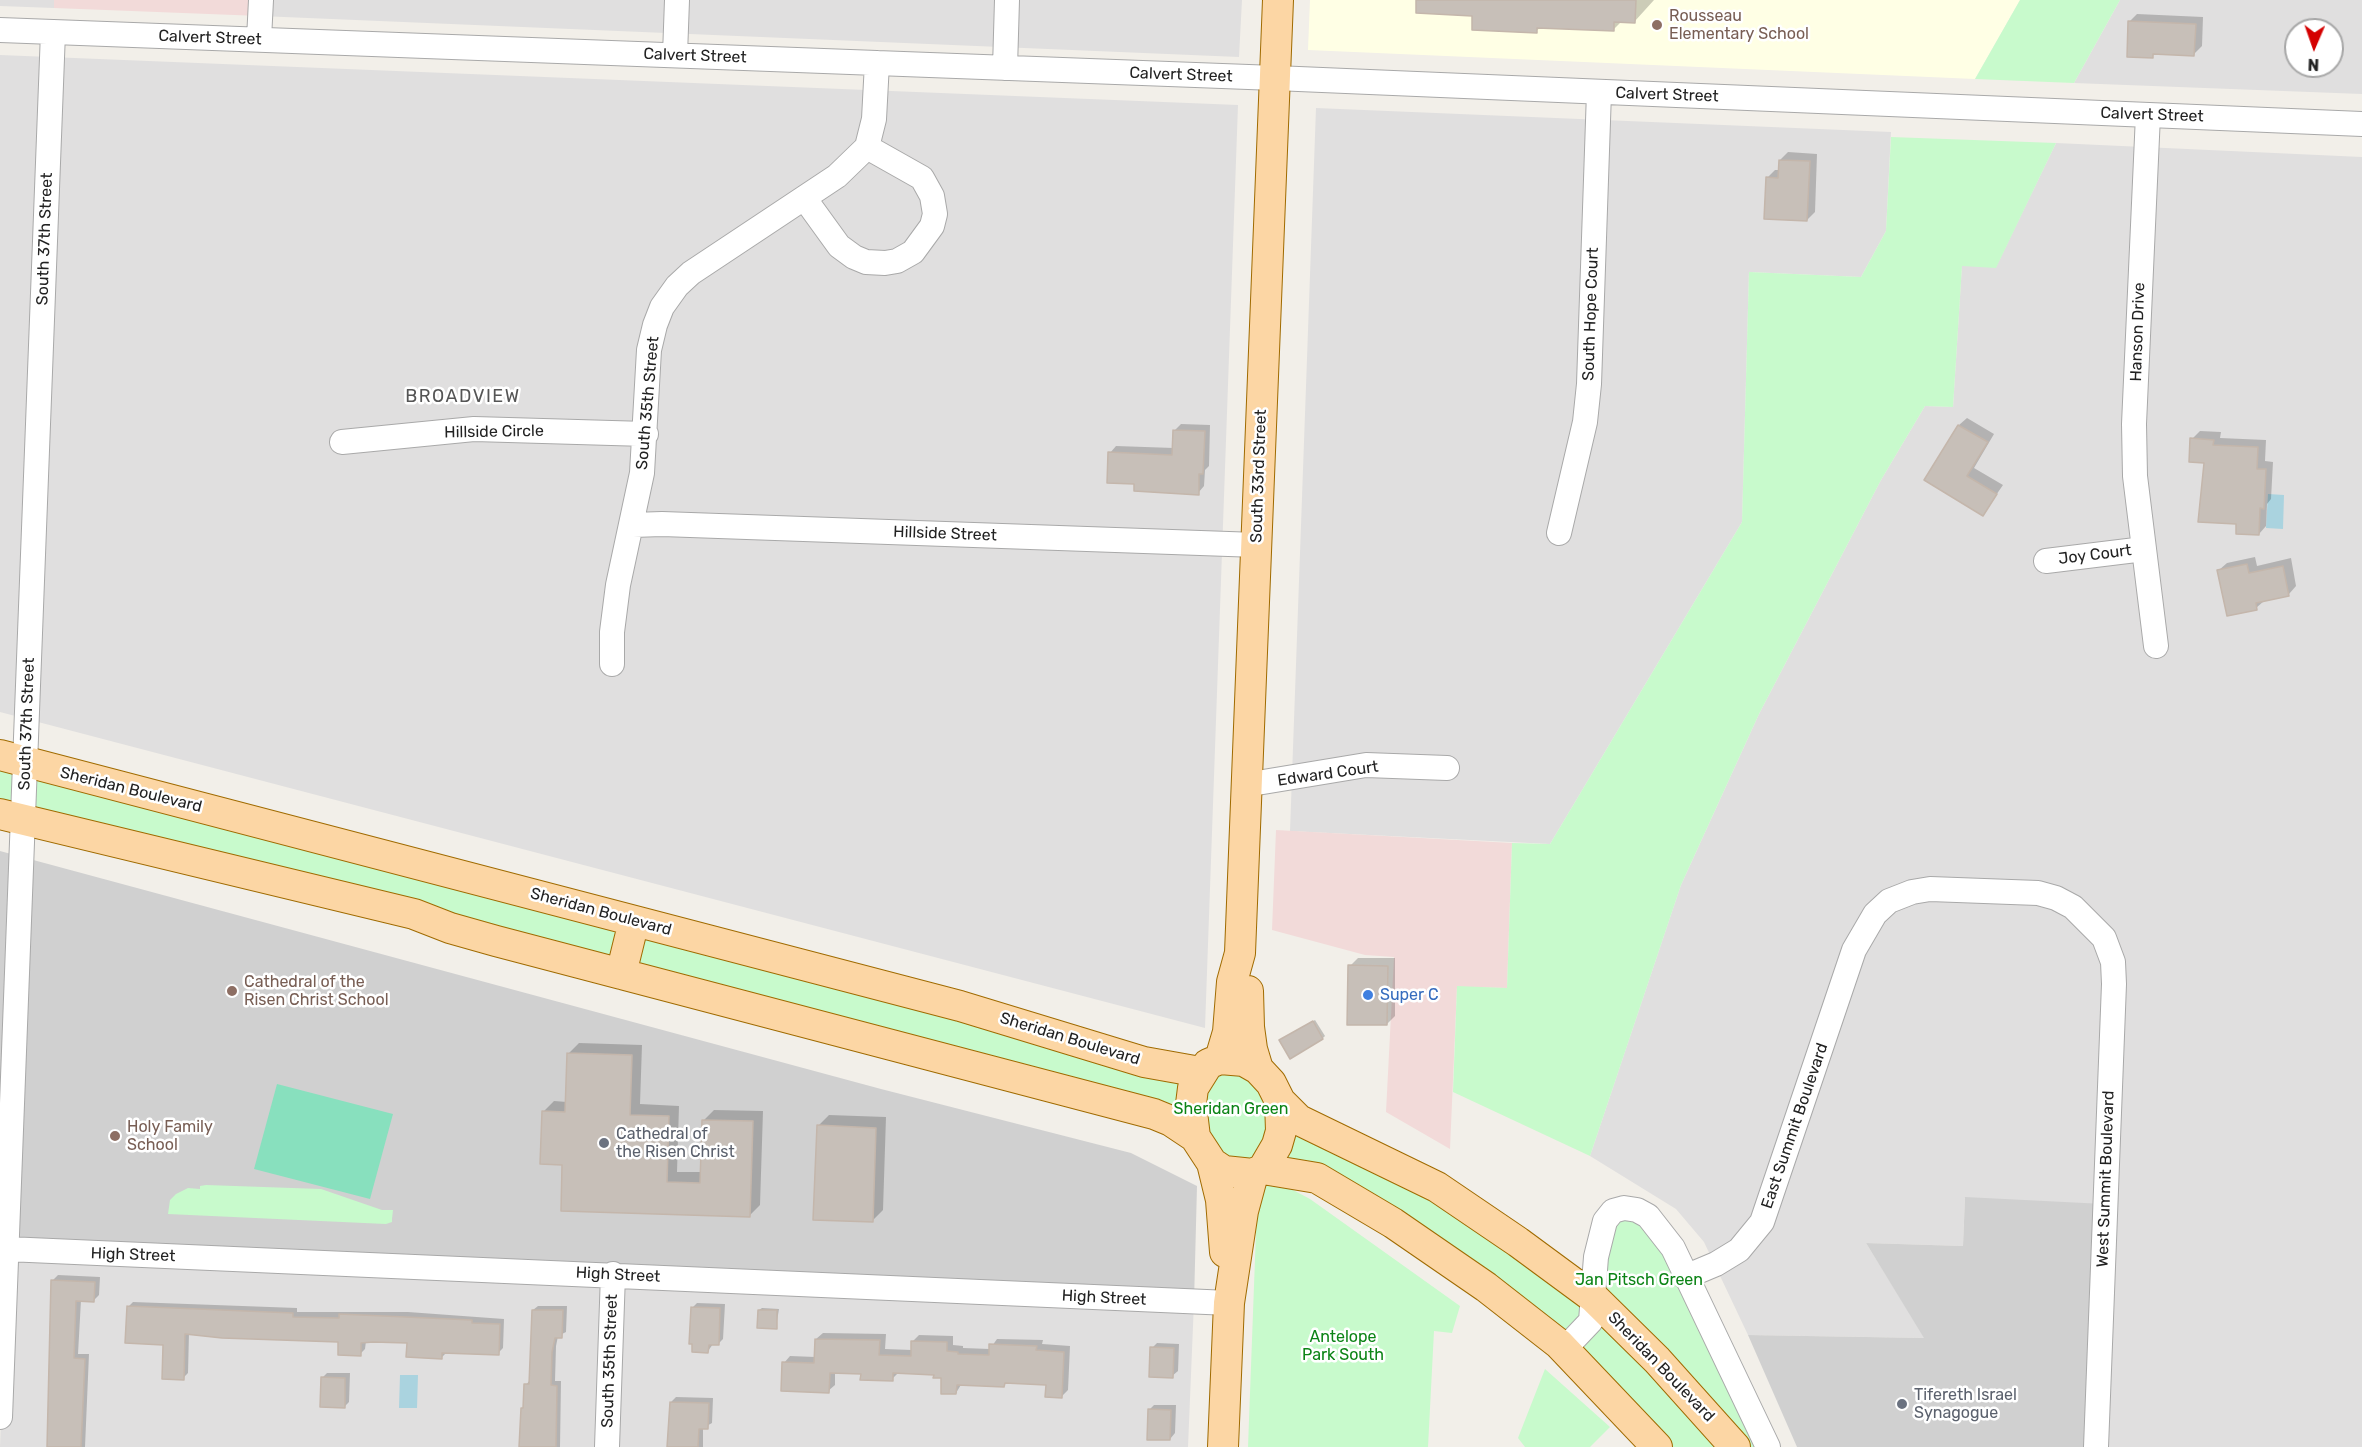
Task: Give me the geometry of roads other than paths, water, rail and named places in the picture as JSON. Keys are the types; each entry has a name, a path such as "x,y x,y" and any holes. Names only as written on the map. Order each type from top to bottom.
{"main road":[{"name":"South 33rd Street","path":"1210,1066 1228,1032 1232,982 1240,953 1278,0"},
{"name":"Sheridan Boulevard","path":"13,759 960,1006 1155,1065 1210,1066"},
{"path":"11,817 414,914 450,928 1154,1114 1171,1121 1195,1137 1212,1163 1221,1200 1229,1303"},
{"path":"621,974 634,921"},
{"name":"South 33rd Street","path":"1240,953 1248,985 1251,1049 1258,1070"},
{"path":"1195,1137 1191,1104 1193,1088 1210,1066 1244,1061 1258,1070 1271,1083 1280,1101 1281,1131 1277,1145 1258,1171 1243,1211 1229,1303 1223,1447"},
{"name":"Sheridan Boulevard","path":"1280,1101 1299,1120 1437,1187 1556,1269 1594,1298 1657,1360 1736,1447"},
{"path":"1212,1163 1224,1171 1258,1171 1317,1178 1435,1251 1551,1336 1657,1447"}],"street":[{"path":"259,39 261,0"},
{"path":"675,55 677,0"},
{"path":"1005,68 1007,0"},
{"name":"Calvert Street","path":"0,30 1275,78 2362,124"},
{"name":"South 37th Street","path":"0,1417 7,1249 13,759 53,32"},
{"path":"805,199 839,246 854,257 866,262 897,261 914,252 932,226 935,214 932,196 922,178 867,147 874,119 878,63"},
{"name":"South Hope Court","path":"1560,533 1585,422 1589,384 1599,92"},
{"name":"Hanson Drive","path":"2148,115 2134,424 2135,476 2156,646"},
{"name":"South 35th Street","path":"612,664 612,632 618,585 633,525 646,434 649,351 662,307 677,286 691,273 805,199 854,162 867,147"},
{"name":"Hillside Circle","path":"342,442 474,429 646,434"},
{"name":"Hillside Street","path":"633,525 662,524 1257,545"},
{"name":"Joy Court","path":"2046,561 2144,549"},
{"name":"Edward Court","path":"1245,785 1366,765 1447,768"},
{"name":"West Summit Boulevard","path":"1889,901 1912,892 1930,889 2038,894 2073,907 2104,938 2113,962 2114,984 2096,1447"},
{"name":"East Summit Boulevard","path":"1685,1277 1716,1264 1739,1250 1762,1222 1854,950 1865,929 1889,901"},
{"path":"1551,1336 1572,1341 1582,1334 1591,1321 1596,1257 1605,1221 1613,1211 1624,1208 1642,1213 1661,1230 1673,1248 1768,1447"},
{"name":"High Street","path":"7,1249 614,1274 1229,1303"},
{"name":"South 35th Street","path":"607,1447 614,1274"}],"water":[{"path":"2268,494 2284,495 2283,529 2266,528"},
{"path":"400,1375 418,1375 417,1408 399,1408"}],"place":[{"name":"Rousseau Elementary School","path":"1657,25"},
{"name":"Cathedral of the Risen Christ School","path":"232,991"},
{"name":"Super C","path":"1368,995"},
{"name":"Holy Family School","path":"115,1136"},
{"name":"Cathedral of the Risen Christ","path":"604,1143"},
{"name":"Tifereth Israel Synagogue","path":"1902,1404"}],"district":[{"name":"BROADVIEW","path":"463,397"}],"park label":[{"name":"Sheridan Green","path":"1231,1109"},
{"name":"Jan Pitsch Green","path":"1639,1280"},
{"name":"Antelope Park South","path":"1343,1346"}]}
